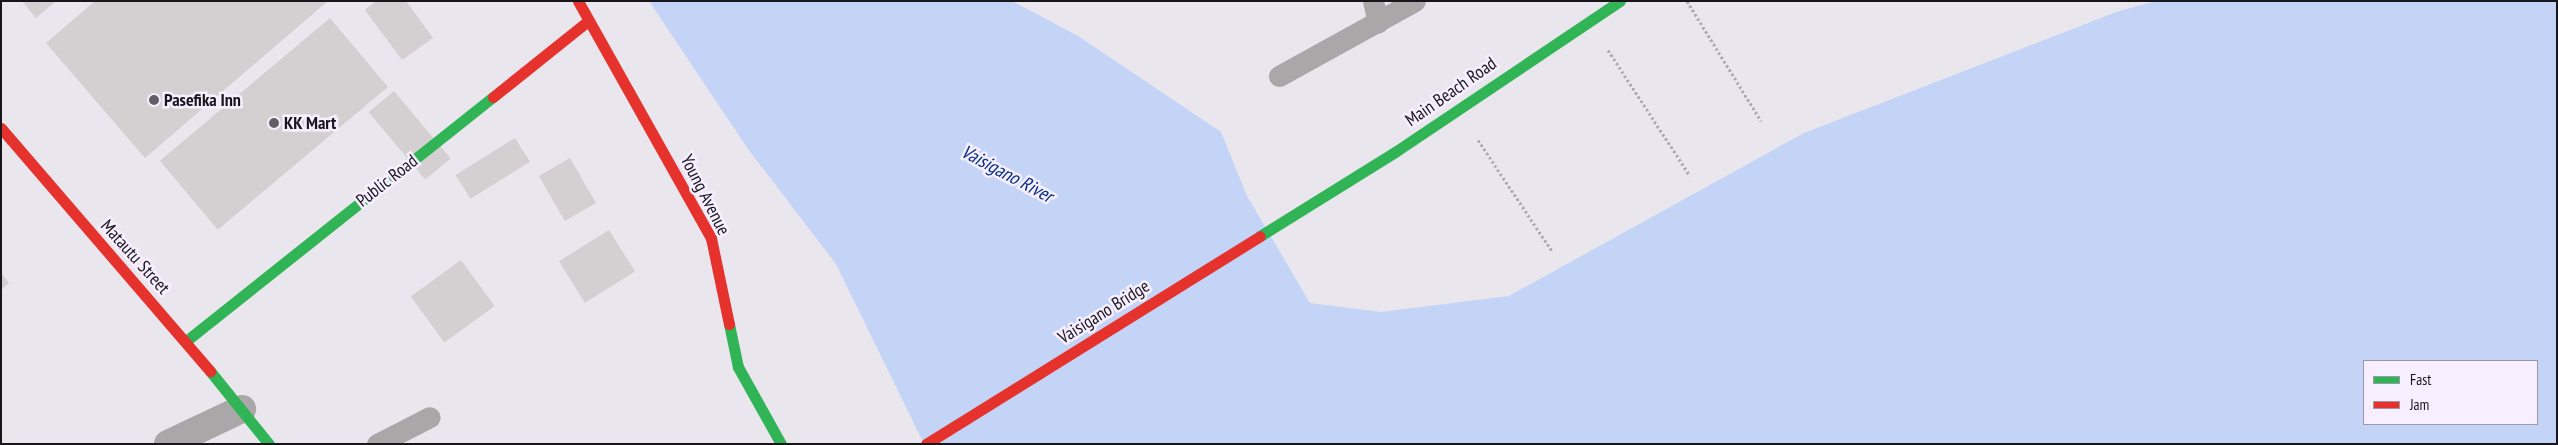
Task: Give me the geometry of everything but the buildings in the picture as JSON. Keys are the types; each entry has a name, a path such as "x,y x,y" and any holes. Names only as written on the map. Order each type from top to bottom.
{"main road":[{"name":"Young Avenue","path":"578,1 711,238 738,367 781,444"},
{"name":"Main Beach Road","path":"1300,209 1458,111 1588,20 1620,1"},
{"name":"Public Road","path":"186,340 588,21"},
{"name":"Matautu Street","path":"1,128 186,340 269,444"},
{"name":"Vaisigano Bridge","path":"926,444 1300,209"},
{"name":"Matautu Street","path":"242,408 278,444"}],"street":[{"path":"168,444 242,408"}],"lane":[{"path":"1279,76 1375,12 1415,1"},
{"path":"377,444 430,417"}],"path":[{"path":"1687,1 1761,121"},
{"path":"1588,20 1690,176"},
{"path":"1458,111 1552,251"}],"water":[{"name":"Vaisigano River","path":"649,1 1012,1 1078,36 1221,132 1247,196 1310,303 1381,312 1509,296 1804,133 2119,11 2156,1 2557,1 2557,444 924,444 836,264 748,149"}],"traffic: fast":[{"path":"1260,236 1395,152 1620,1"},
{"path":"186,341 493,97"},
{"path":"729,324 738,367 781,444"},
{"path":"210,371 269,444"}],"traffic: jam":[{"path":"578,1 711,238 729,324"},
{"path":"493,97 588,21"},
{"path":"1,128 210,371"},
{"path":"926,444 1260,236"}],"place":[{"name":"Pasefika Inn","path":"154,100"},
{"name":"KK Mart","path":"274,123"}]}
